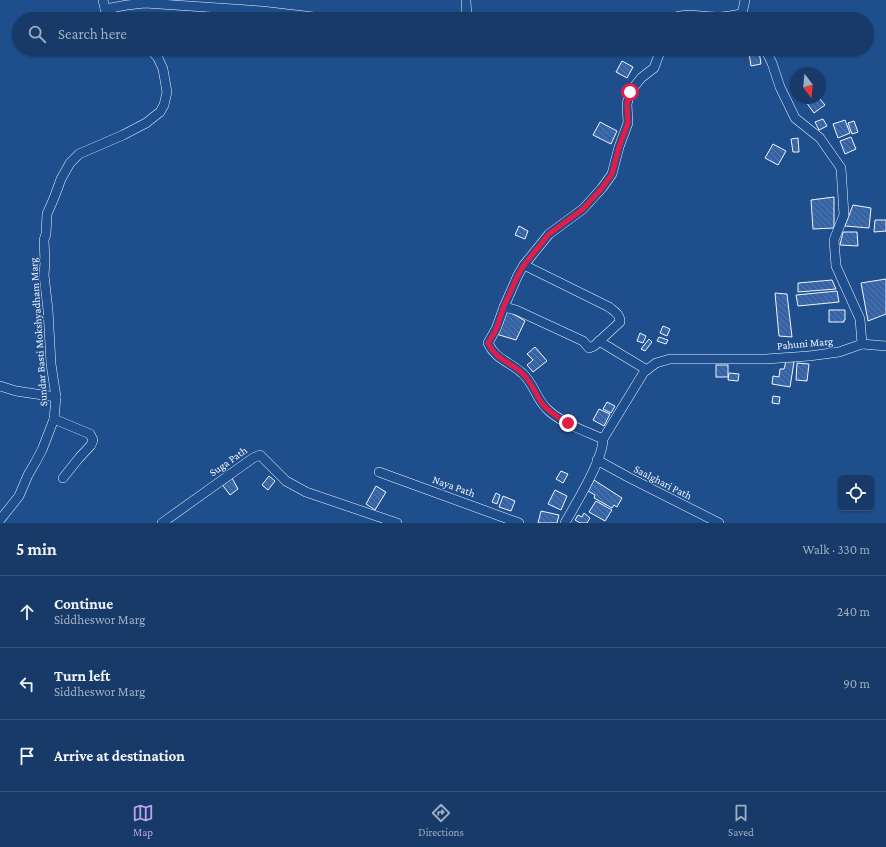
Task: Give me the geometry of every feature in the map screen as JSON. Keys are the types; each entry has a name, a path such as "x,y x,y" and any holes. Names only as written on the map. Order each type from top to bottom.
{"street":[{"path":"466,0 467,12"},
{"path":"744,12 745,0"},
{"path":"104,5 145,4 271,12"},
{"name":"Sundar Basti Mokshyadham Marg","path":"0,520 19,496 28,475 36,464 54,419 56,397 50,364 48,310 44,274 44,240 46,234 47,214 61,179 70,162 79,154 123,135 146,123 160,112 164,105 167,92 163,69 156,56"},
{"path":"603,439 554,415 541,402 522,373 492,351 488,343 496,330 504,306 524,265 549,234 583,209 602,188 612,174 619,147 628,123 627,104 630,92 641,78 654,68 658,56"},
{"path":"768,56 780,87 795,118 820,138 841,168 844,215 834,240 836,266 860,319 862,344 886,346"},
{"path":"504,306 516,310 583,341 589,348 620,322 620,317 609,307 524,265"},
{"path":"599,341 647,370"},
{"name":"Pahuni Marg","path":"565,523 603,447 603,439 644,372 656,363 670,358 766,359 809,356 839,352 862,344"},
{"path":"0,386 16,391 56,397"},
{"path":"54,419 90,434 93,440 91,446 63,478"},
{"name":"Suga Path","path":"162,523 253,458 260,455 286,481 306,492 397,523"},
{"name":"Saalghari Path","path":"597,460 719,523"},
{"name":"Naya Path","path":"380,472 519,523"}],"building":[{"path":"749,56 760,56 761,64 751,66"},
{"path":"622,61 633,67 627,78 616,72"},
{"path":"807,104 825,105 814,113"},
{"path":"823,119 827,126 819,130 815,122"},
{"path":"845,120 850,133 838,138 833,124"},
{"path":"854,121 858,132 852,134 848,123"},
{"path":"600,122 617,131 611,144 593,135"},
{"path":"851,137 856,149 845,154 840,141"},
{"path":"798,138 799,152 793,152 791,139"},
{"path":"773,144 786,151 778,165 765,158"},
{"path":"834,197 834,228 813,229 811,200"},
{"path":"853,205 871,208 869,228 845,226"},
{"path":"875,220 886,220 886,231 874,232"},
{"path":"519,226 528,231 525,239 515,235"},
{"path":"843,232 857,232 858,246 840,245"},
{"path":"886,279 886,314 868,321 861,283"},
{"path":"832,280 836,289 798,292 798,283"},
{"path":"837,291 839,302 798,306 796,295"},
{"path":"775,293 787,294 792,337 779,336"},
{"path":"507,310 525,321 516,340 496,334"},
{"path":"829,310 845,310 844,322 829,322"},
{"path":"663,326 670,329 667,336 660,333"},
{"path":"640,333 646,336 643,343 637,341"},
{"path":"659,337 668,340 666,344 657,341"},
{"path":"649,339 652,342 645,351 641,349"},
{"path":"535,347 547,361 533,372 527,365 533,360 527,354"},
{"path":"786,361 794,362 790,387 772,384 773,376 779,377 780,369 784,369"},
{"path":"797,363 809,364 807,381 796,380"},
{"path":"716,365 728,365 728,377 716,377"},
{"path":"729,373 739,374 738,381 728,380"},
{"path":"773,396 780,397 779,404 772,403"},
{"path":"607,402 615,406 611,413 603,409"},
{"path":"599,409 610,414 604,426 593,420"},
{"path":"561,471 568,474 563,483 556,479"},
{"path":"269,476 275,481 268,490 262,485"},
{"path":"232,478 238,489 230,495 221,483"},
{"path":"594,480 622,498 617,507 614,505 612,508 594,498 595,495 588,491"},
{"path":"376,486 386,492 375,510 366,504"},
{"path":"555,490 567,496 561,510 548,504"},
{"path":"496,493 500,495 497,504 492,502"},
{"path":"503,496 515,501 511,511 499,507"},
{"path":"596,501 612,510 605,521 589,512"},
{"path":"541,511 559,515 557,523 538,523"},
{"path":"584,513 590,518 587,523 580,523 575,520 578,515 582,517"}],"route":[{"path":"568,423 554,415 546,408 522,373 497,356 492,351 488,343 496,330 504,306 524,265 549,234 583,209 602,188 612,174 619,147 628,123 627,104 630,92"}]}
